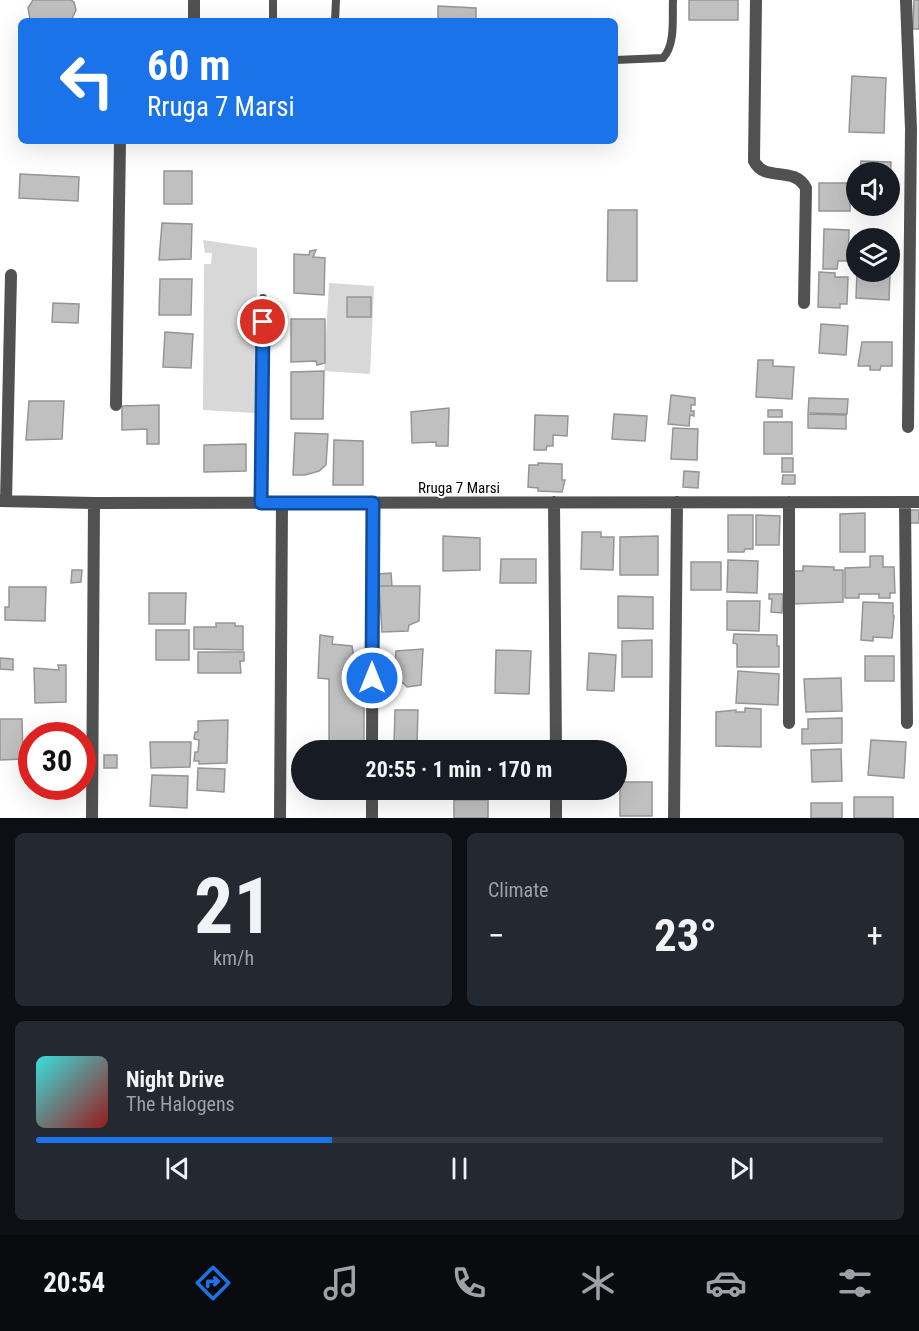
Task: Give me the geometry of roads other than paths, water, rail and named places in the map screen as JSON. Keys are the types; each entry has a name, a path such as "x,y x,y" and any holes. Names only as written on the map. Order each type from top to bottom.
{"street":[{"path":"194,0 194,18"},
{"path":"756,0 754,162 764,171 796,176 803,181 806,188 804,303"},
{"path":"906,0 911,129 908,427"},
{"path":"116,405 120,144"},
{"path":"3,501 12,275"},
{"name":"Rruga 7 Marsi","path":"3,501 94,503 919,502"},
{"path":"554,502 556,740"},
{"path":"674,818 677,502"},
{"path":"789,502 789,723"},
{"path":"905,502 907,723"},
{"path":"92,818 94,503"},
{"path":"280,818 282,503"},
{"path":"372,740 373,503"},
{"path":"372,800 372,818"},
{"path":"556,800 556,818"}],"lane":[{"path":"273,0 273,18"},
{"path":"335,18 336,0"},
{"path":"618,60 663,58 671,43 673,0"},
{"path":"261,503 263,298"}]}
